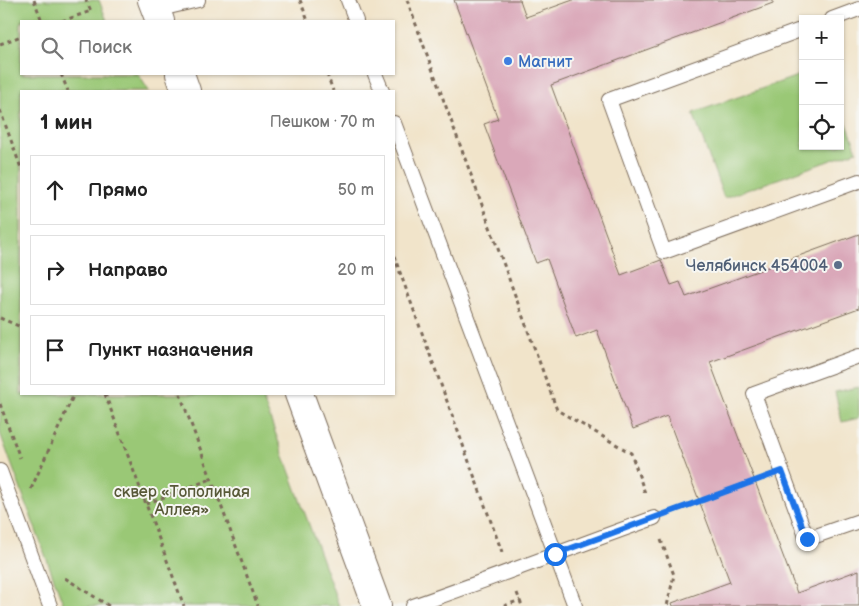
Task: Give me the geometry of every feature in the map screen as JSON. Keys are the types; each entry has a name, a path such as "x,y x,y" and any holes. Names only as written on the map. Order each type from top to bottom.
{"street":[{"path":"180,75 186,90"},
{"path":"298,395 377,606"}],"lane":[{"path":"156,10 198,0"},
{"path":"348,0 356,20"},
{"path":"843,15 859,9"},
{"path":"799,31 609,100 664,252 859,181"},
{"path":"375,75 382,90"},
{"path":"395,126 575,606"},
{"path":"859,356 754,394 807,539 859,520"},
{"path":"0,471 50,606"},
{"path":"413,606 654,518"}],"path":[{"path":"34,0 42,20"},
{"path":"65,20 90,11 86,0"},
{"path":"300,0 308,20"},
{"path":"406,0 557,410 631,453 674,575 667,606"},
{"path":"0,44 20,36"},
{"path":"61,75 68,90"},
{"path":"327,75 333,90"},
{"path":"0,110 20,165"},
{"path":"395,259 522,606"},
{"path":"0,318 20,327"},
{"path":"31,489 74,395"},
{"path":"105,395 184,606"},
{"path":"180,395 258,606"},
{"path":"654,518 782,471"},
{"path":"146,504 211,479"},
{"path":"64,578 109,606"},
{"path":"504,606 520,600"}],"green space":[{"name":"сквер «Тополиная Аллея»","path":"0,0 99,0 107,20 20,20 20,75 139,75 148,90 20,90 20,395 261,395 339,606 64,606 0,433"},
{"path":"799,75 799,150 844,150 844,116 857,151 724,198 693,113"},
{"path":"859,387 859,418 842,422 835,392"}],"building":[{"path":"454,0 520,0 526,17 573,0 773,0 773,3 551,85 621,275 661,260 671,285 680,282 686,297 859,234 859,308 710,362 797,593 859,570 859,606 673,606 672,603 730,582 667,416 633,429 597,330 576,338 547,259 536,263 484,124 498,119"}],"place":[{"name":"Магнит","path":"508,61"},
{"name":"Челябинск 454004","path":"838,265"}],"route":[{"path":"555,554 782,471 807,539"}]}
